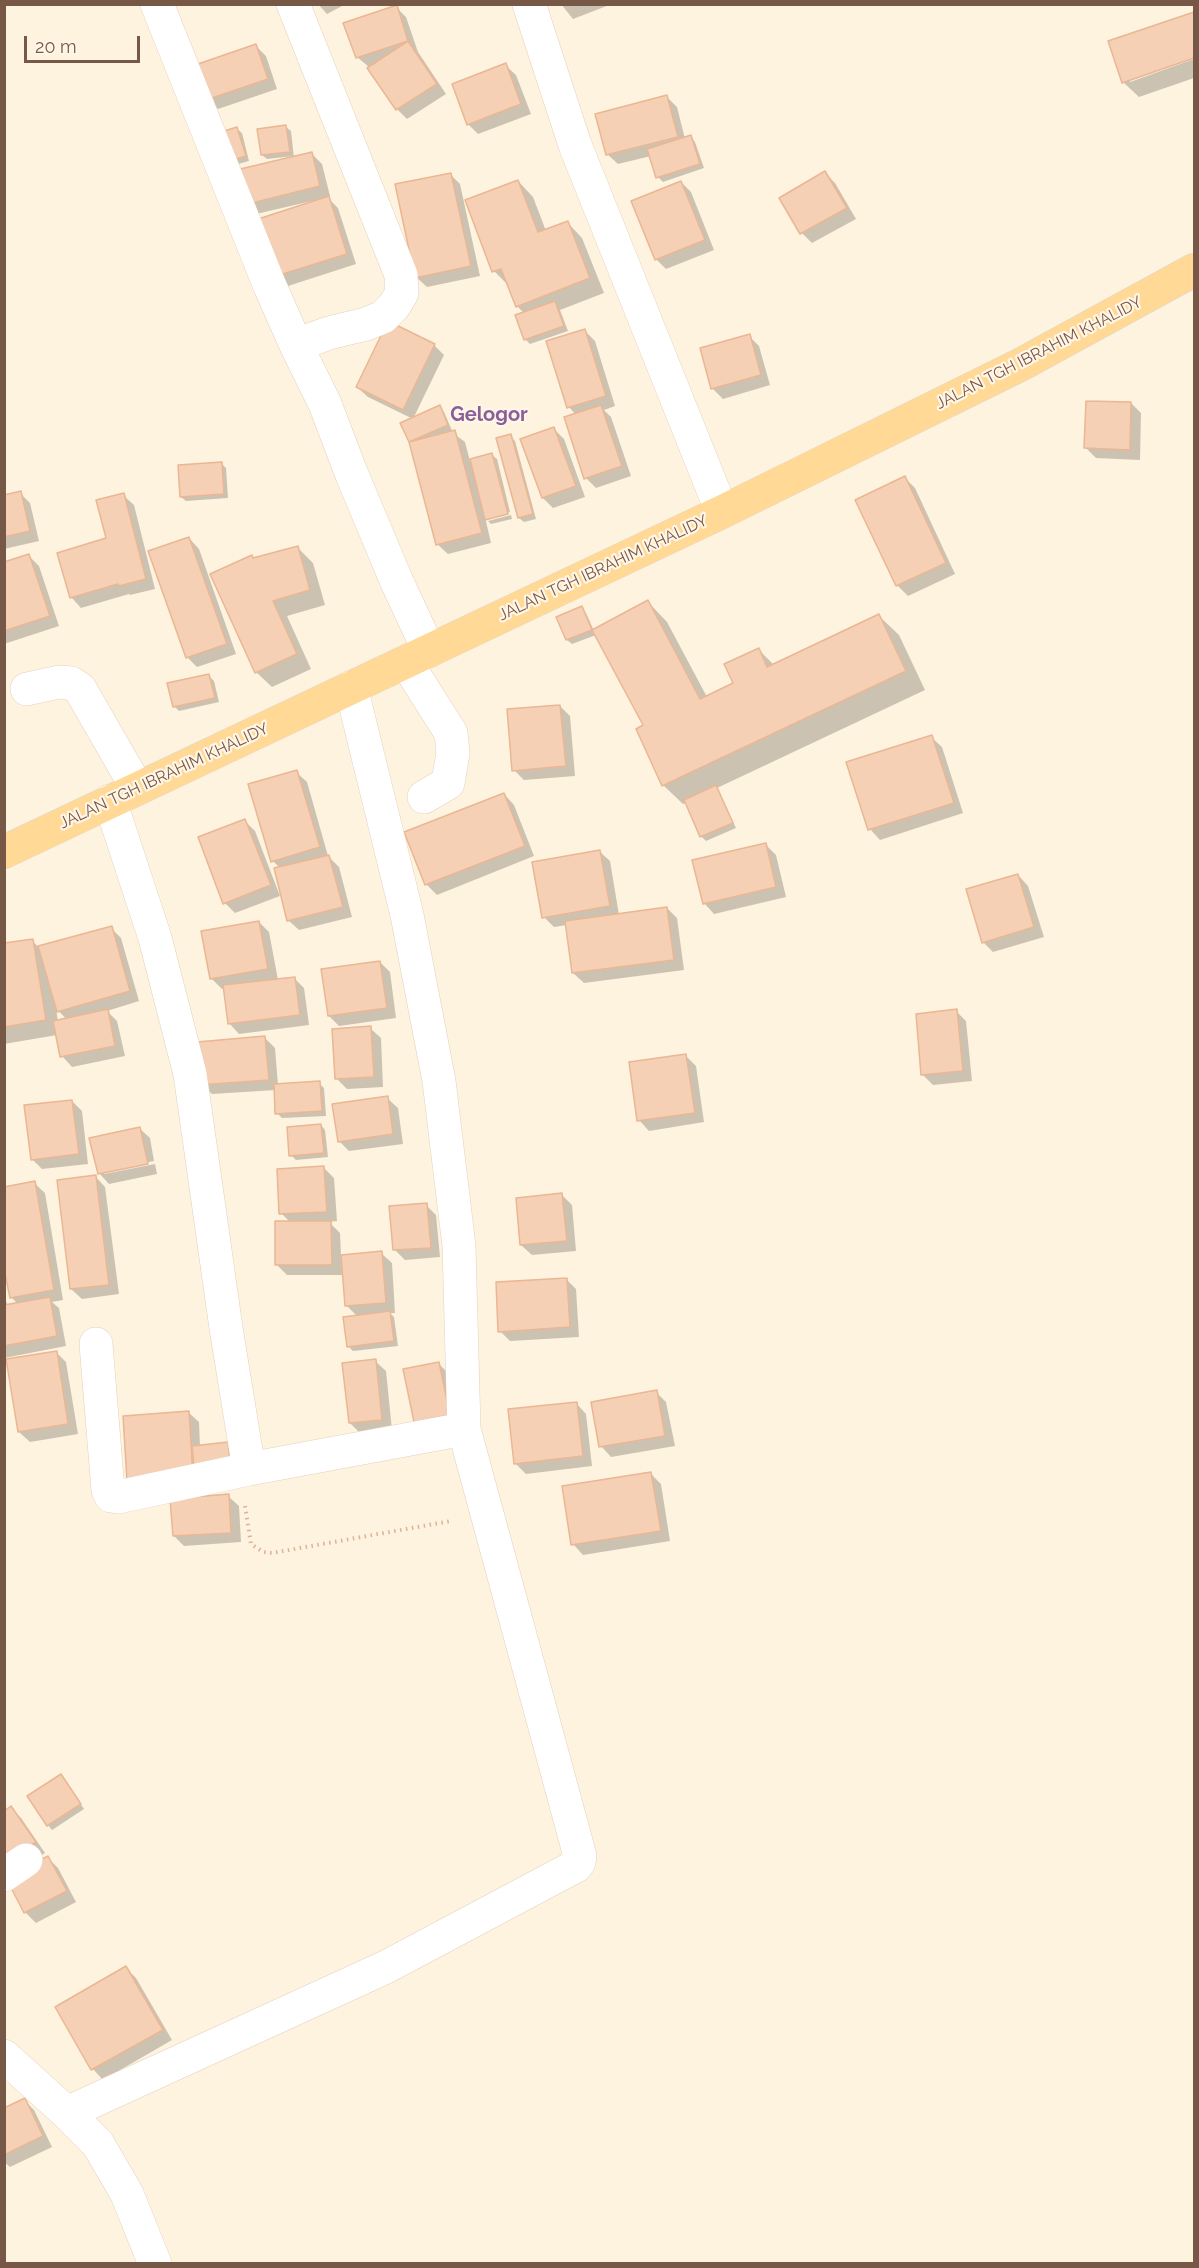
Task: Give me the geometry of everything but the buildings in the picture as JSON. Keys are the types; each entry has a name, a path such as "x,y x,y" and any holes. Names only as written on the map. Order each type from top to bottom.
{"main road":[{"name":"JALAN TGH IBRAHIM KHALIDY","path":"4,852 722,512 1020,365 1194,270"}],"street":[{"path":"157,4 269,284 325,404 396,582 417,656 451,734 453,753 448,783 424,797"},
{"path":"293,4 401,275 402,293 383,317 296,345"},
{"path":"529,4 575,145 722,512"},
{"path":"27,689 59,682 71,683 80,689 123,795 155,938 190,1074 244,1470"},
{"path":"67,2113 386,1967 576,1866 579,1862 577,1844 464,1429 459,1246 439,1081 407,915 351,687"},
{"path":"96,1344 108,1490 111,1496 118,1497 244,1470 464,1429"},
{"path":"4,2056 98,2144 127,2194 154,2264"}],"path":[{"path":"244,1470 252,1544 263,1552 272,1553 488,1515"}],"district":[{"name":"Gelogor","path":"489,415"}]}
